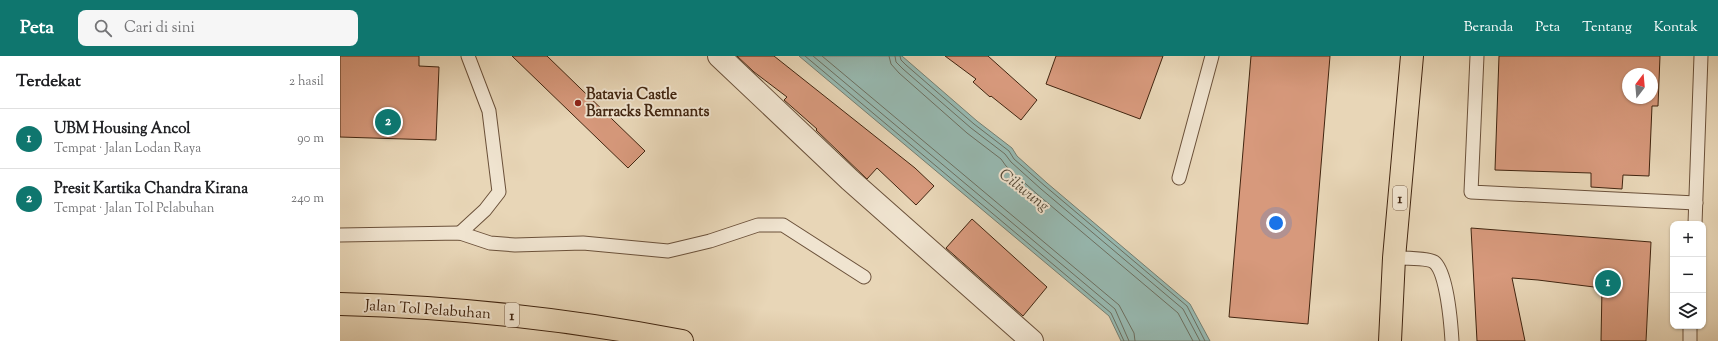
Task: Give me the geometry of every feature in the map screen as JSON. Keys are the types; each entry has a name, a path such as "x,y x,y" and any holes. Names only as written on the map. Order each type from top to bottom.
{"highway":[{"name":"1","path":"1390,341 1394,258 1412,56"},
{"name":"Jalan Tol Pelabuhan","path":"340,304 394,305 492,312 595,326 682,341"}],"street":[{"path":"719,56 850,180 1032,341"}],"lane":[{"path":"460,234 486,210 499,192 489,111 468,56"},
{"path":"1179,178 1212,56"},
{"path":"1477,56 1471,192 1696,203"},
{"path":"1695,221 1701,56"},
{"path":"340,235 460,234 490,243 515,245 583,243 668,251 710,241 758,225 783,225 864,277"},
{"path":"1394,258 1427,260 1434,262 1437,266 1449,305 1452,341"},
{"path":"1690,329 1690,341"}],"water":[{"name":"Ciliwung","path":"799,56 902,56 977,121 1012,148 1017,156 1047,183 1190,304 1210,341 1121,341 1109,316"}],"building":[{"path":"340,56 419,56 419,66 439,67 436,140 340,137"},
{"name":"Batavia Castle Barracks Remnants","path":"512,56 547,56 645,151 628,168"},
{"path":"737,56 774,56 915,168 934,186 916,205 877,168 867,179 816,130 817,129 784,100 787,97 754,72"},
{"path":"945,56 988,56 1037,100 1021,120 991,96 990,97 973,82 976,79"},
{"path":"1056,56 1163,56 1140,119 1046,84"},
{"path":"1251,56 1330,56 1308,324 1229,317"},
{"path":"1499,56 1660,56 1658,106 1652,106 1649,176 1623,175 1622,189 1591,187 1591,173 1495,170"},
{"path":"972,219 1047,287 1023,316 946,248"},
{"path":"1471,228 1651,242 1646,341 1601,341 1602,288 1512,278 1525,341 1477,341"}],"place":[{"name":"Batavia Castle Barracks Remnants","path":"578,103"},
{"name":"Presit Kartika Chandra Kirana","path":"388,122"},
{"name":"UBM Housing Ancol","path":"1608,283"}]}
